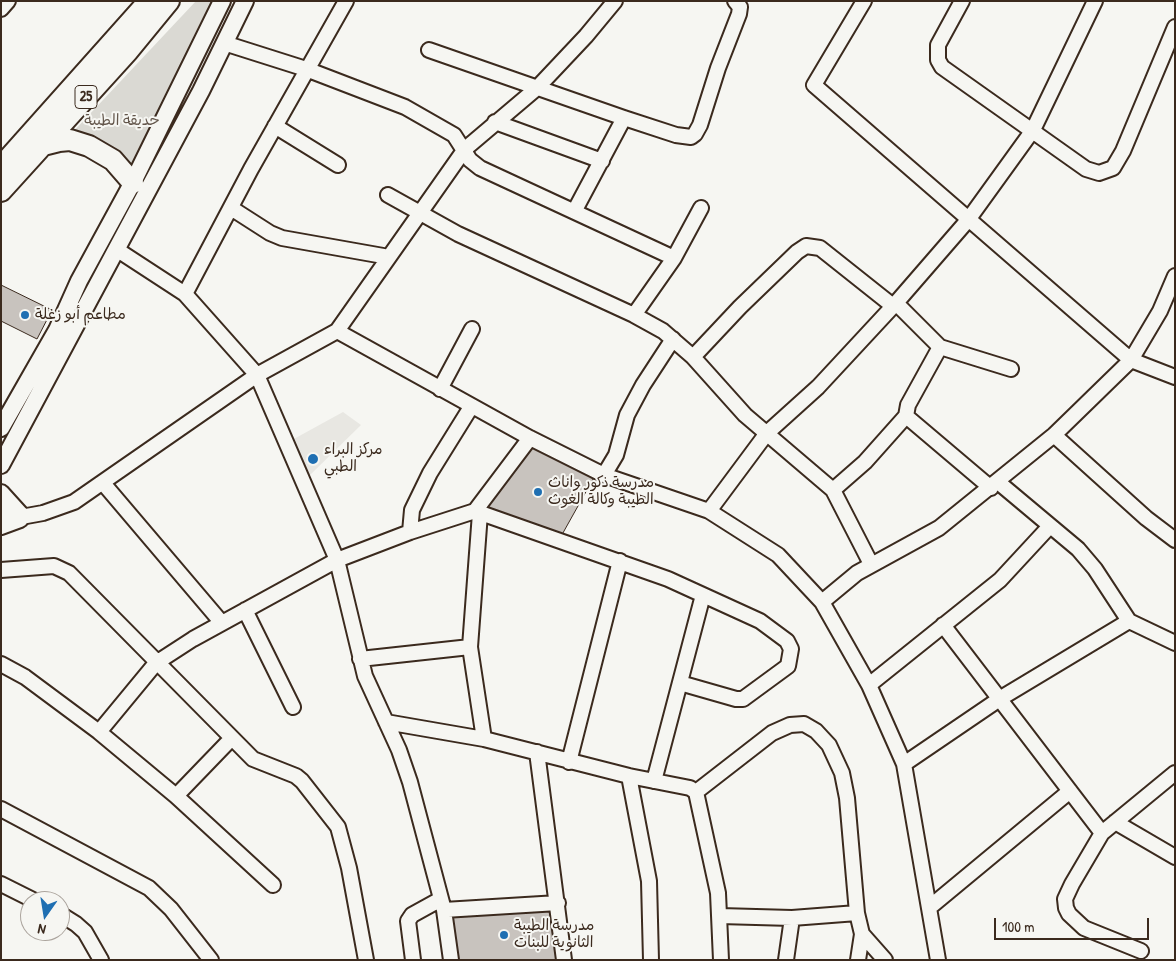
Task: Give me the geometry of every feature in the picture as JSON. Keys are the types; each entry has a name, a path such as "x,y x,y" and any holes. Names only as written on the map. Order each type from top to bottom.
{"highway":[{"name":"25","path":"1,167 148,1"},
{"name":"25","path":"1,191 169,1"},
{"path":"43,145 70,140 89,146 113,160 133,182"}],"main road":[{"path":"1,428 57,330 79,281 133,182 222,1"},
{"path":"1,465 245,1"},
{"path":"1,493 22,516 1,526"}],"street":[{"path":"1,9 8,1"},
{"path":"185,294 306,69 346,1"},
{"path":"1,518 22,516 74,502 258,375 337,331 389,258 418,213 465,149 537,88 586,36 615,1"},
{"path":"429,50 684,137 696,134 739,14 740,8 735,1"},
{"path":"864,1 814,85 1131,360 1175,378"},
{"path":"962,1 938,45 938,60 951,74 1086,169 1098,174 1110,171 1123,151 1175,27"},
{"path":"709,511 767,433 808,398 895,305 968,220 1033,130 1095,1"},
{"path":"224,43 306,69 420,114 449,132 465,149 470,160 480,168 575,210 674,258"},
{"path":"575,210 624,118"},
{"path":"495,122 602,160"},
{"path":"275,126 338,164"},
{"path":"388,195 458,234 634,315 673,339 693,357 745,416 833,490 871,564"},
{"path":"231,208 270,233 282,238 389,258"},
{"path":"634,315 674,258 701,208"},
{"path":"693,357 748,300 797,252 806,246 820,248 895,305 940,347 1010,370"},
{"path":"116,249 185,294 258,375 337,560 360,660 372,694 386,722 410,782 442,904 451,960"},
{"path":"822,602 871,564 939,528 1054,435 1131,360 1160,310 1175,276"},
{"path":"440,389 472,328"},
{"path":"337,331 471,407 604,476 709,511 778,555 822,602 869,685 904,764 938,960"},
{"path":"604,476 616,455 627,415 642,385 673,339"},
{"path":"833,490 865,462 906,416 908,405 940,347"},
{"path":"410,532 412,510 430,474 471,407"},
{"path":"906,416 1050,526 1089,561 1129,621 1175,643"},
{"path":"1054,435 1146,518 1175,540"},
{"path":"484,739 470,648 477,512 530,438"},
{"path":"102,484 222,623"},
{"path":"1,510 22,516"},
{"path":"99,732 156,663 222,623 337,560 410,532 477,512 620,561 703,595 760,621 788,641 791,649 791,658 788,666 743,698 736,699 680,683"},
{"path":"869,685 1000,580 1050,526"},
{"path":"570,762 620,561"},
{"path":"1,570 54,566 62,569 77,580 231,739 257,762 296,776 334,819 348,860 366,960"},
{"path":"654,782 703,595"},
{"path":"245,610 293,706"},
{"path":"904,764 1001,698 1129,621"},
{"path":"943,625 1001,698 1102,832"},
{"path":"360,660 470,648"},
{"path":"1,664 25,677 99,732 176,796 273,885"},
{"path":"386,722 484,739 628,776 654,782 682,785 696,792"},
{"path":"696,792 772,733 790,725 804,724 816,731 830,745 842,773 850,823 857,913 862,934 858,960"},
{"path":"176,796 231,739"},
{"path":"537,752 564,960"},
{"path":"1141,951 1084,928 1066,908 1067,892 1102,832 1175,773"},
{"path":"628,776 649,881 651,960"},
{"path":"930,907 1070,791"},
{"path":"696,792 713,866 720,916 721,960"},
{"path":"1,809 149,888 171,909 211,960"},
{"path":"1116,822 1175,857"},
{"path":"1,884 20,894"},
{"path":"413,960 408,921 412,915 442,904 558,903"},
{"path":"720,916 792,918 857,913"},
{"path":"786,960 792,918"},
{"path":"70,920 85,932 101,960"},
{"path":"862,934 885,960"}],"shaded area":[{"name":"مركز البراء الطبي","path":"343,412 361,425 307,478 292,440"}],"green space":[{"name":"حديقة الطيبة","path":"196,1 212,1 131,167 72,133"}],"building":[{"name":"مطاعم أبو زغلة","path":"1,285 52,310 37,339 1,321"},
{"name":"مدرسة ذكور واناث الطيبة وكالة الغوث","path":"530,438 597,472 559,540 475,511"},
{"name":"مدرسة الطيبة الثانوية للبنات","path":"558,903 564,960 451,960 444,910"}],"place":[{"name":"مطاعم أبو زغلة","path":"25,315"},
{"name":"مركز البراء الطبي","path":"313,459"},
{"name":"مدرسة ذكور واناث الطيبة وكالة الغوث","path":"538,492"},
{"name":"مدرسة الطيبة الثانوية للبنات","path":"504,935"}]}
